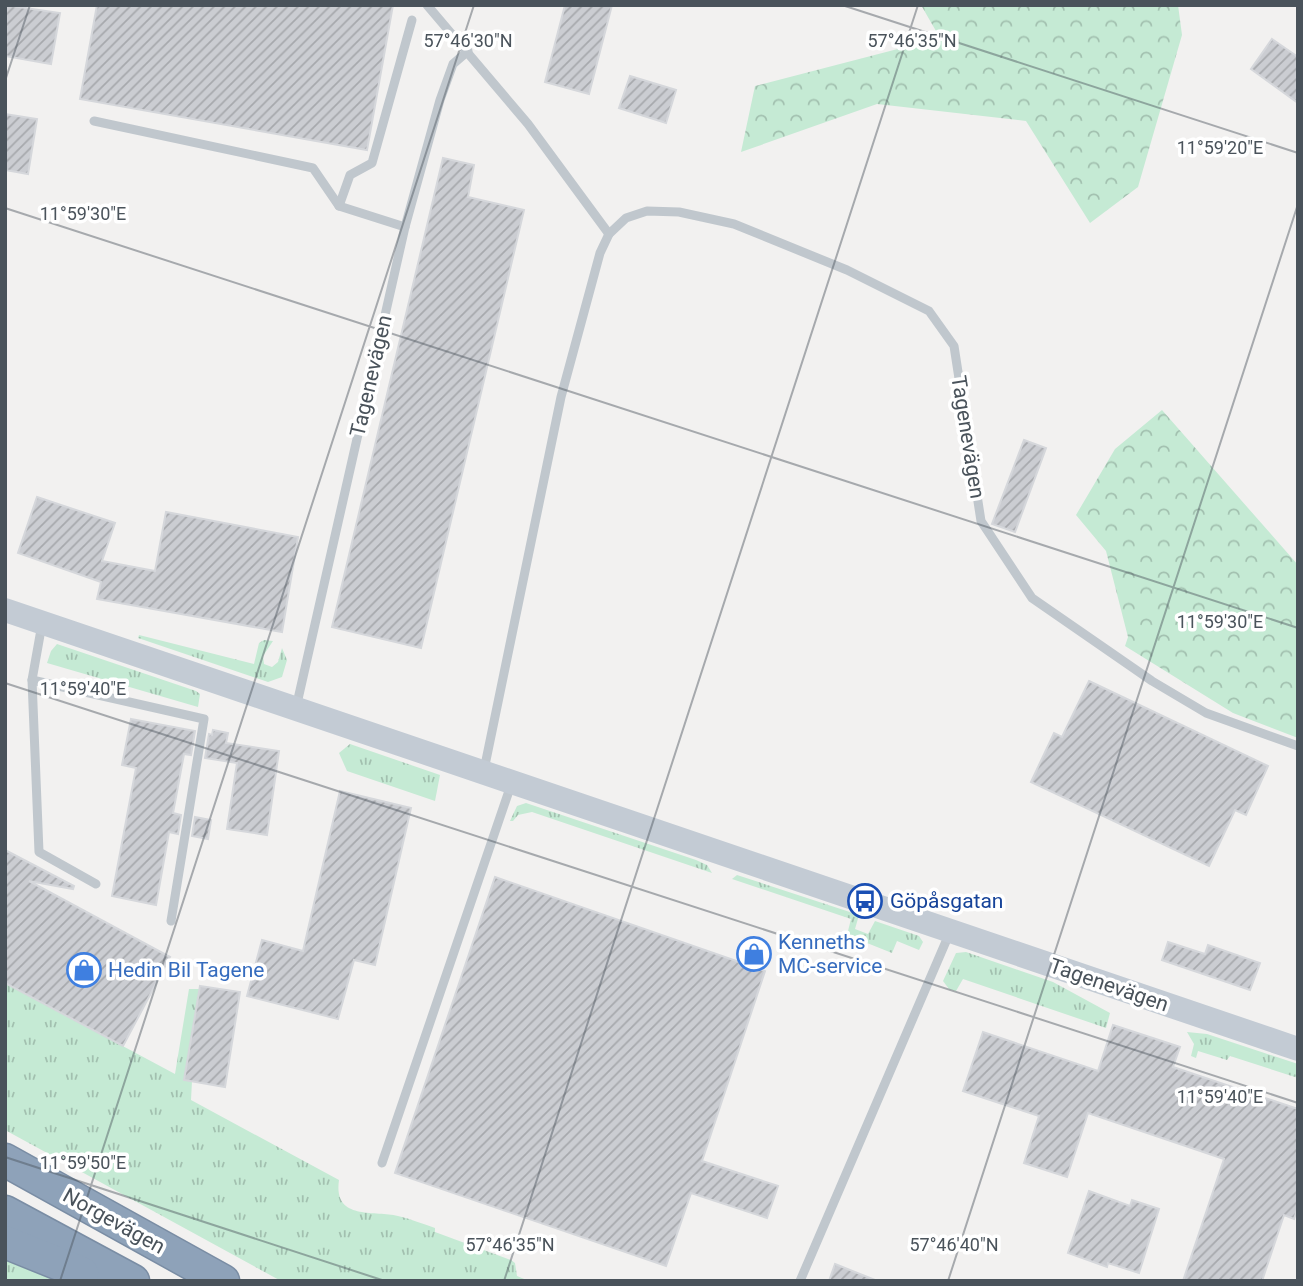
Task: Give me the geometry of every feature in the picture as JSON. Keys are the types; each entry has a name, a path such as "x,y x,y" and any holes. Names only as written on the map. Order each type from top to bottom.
{"highway":[{"name":"Norgevägen","path":"5,1160 223,1281"},
{"name":"Norgevägen","path":"5,1212 133,1281"},
{"path":"5,1242 100,1281"}],"street":[{"name":"Tagenevägen","path":"5,610 1298,1049"}],"lane":[{"path":"427,5 528,124 608,234 600,253 561,397 482,774"},
{"path":"339,206 350,175 372,163 412,20"},
{"name":"Tagenevägen","path":"295,710 405,227 440,100 453,64 468,51"},
{"path":"94,121 313,168 339,206 405,227"},
{"name":"Tagenevägen","path":"608,234 626,218 647,211 679,212 734,224 847,270 929,311 954,346 981,521 1032,598 1153,681 1206,713 1298,746"},
{"path":"42,623 32,680 39,852 96,884"},
{"path":"32,680 204,719 171,921"},
{"path":"382,1163 511,783"},
{"path":"800,1281 951,930"}],"green space":[{"path":"921,5 1178,5 1182,35 1138,187 1090,223 1026,121 877,104 741,152 755,86 940,38"},
{"path":"1162,410 1298,565 1298,738 1233,713 1125,646 1128,637 1106,551 1076,515 1115,449"},
{"path":"139,635 254,664 259,643 264,640 273,641 263,656 264,664 272,667 278,662 282,648 287,660 282,677 268,682 138,638"},
{"path":"57,644 196,691 200,694 198,707 47,663"},
{"path":"350,744 440,775 435,801 347,771 339,753"},
{"path":"526,803 696,860 707,865 712,873 532,812 518,815 510,821 517,806"},
{"path":"737,875 859,915 855,929 868,934 875,921 919,936 923,942 919,950 897,941 892,953 847,935 851,919 732,879"},
{"path":"966,952 1053,982 1110,1013 1106,1028 963,979 956,991 949,989 943,981 956,953"},
{"path":"5,983 175,1074 189,989 199,989 185,1080 192,1081 191,1100 339,1180 342,1202 349,1208 398,1216 435,1228 435,1232 511,1260 515,1263 517,1276 529,1281 281,1281 5,1130"},
{"path":"1187,1032 1207,1034 1298,1064 1298,1078 1230,1056 1227,1060 1198,1051 1196,1058 1191,1056 1194,1044"},
{"path":"5,1255 62,1281 5,1281"}],"building":[{"path":"5,5 60,13 51,64 5,56"},
{"path":"97,5 393,5 367,150 80,99"},
{"path":"565,5 612,5 589,94 545,82"},
{"path":"1272,39 1298,57 1298,103 1251,69"},
{"path":"630,76 676,90 666,123 619,108"},
{"path":"5,114 37,119 28,174 5,170"},
{"path":"443,158 474,165 468,197 524,210 421,648 332,627"},
{"path":"1024,440 1046,448 1015,532 992,524"},
{"path":"37,497 115,523 102,561 155,571 166,512 298,537 282,632 97,599 101,582 18,553"},
{"path":"1089,681 1268,766 1246,815 1235,810 1209,866 1031,782 1054,733 1062,737"},
{"path":"131,719 195,731 191,755 184,754 173,813 181,815 178,834 169,832 156,905 112,896 136,768 122,765"},
{"path":"213,730 228,733 226,743 279,751 267,835 227,829 237,763 205,758 209,734 212,735"},
{"path":"340,791 411,808 375,965 354,960 338,1019 247,996 262,940 303,951"},
{"path":"195,817 211,820 208,839 192,836"},
{"name":"Hedin Bil Tagene","path":"5,850 74,886 73,889 29,881 170,957 123,1046 5,983"},
{"path":"495,877 765,971 702,1161 778,1186 767,1218 691,1193 666,1266 395,1173"},
{"path":"1168,942 1205,954 1208,945 1260,963 1250,990 1162,960"},
{"path":"200,986 240,992 225,1087 184,1080"},
{"path":"1113,1025 1180,1047 1173,1067 1298,1109 1298,1207 1294,1219 1284,1215 1262,1281 1183,1281 1224,1159 1088,1113 1067,1177 1024,1163 1039,1116 963,1091 983,1032 1098,1071"},
{"path":"1089,1191 1130,1206 1132,1200 1159,1209 1139,1273 1108,1263 1107,1267 1068,1253"},
{"path":"835,1264 875,1280 875,1281 829,1281"}],"place":[{"name":"Göpåsgatan","path":"865,901"},
{"name":"Kenneths MC-service","path":"754,954"},
{"name":"Hedin Bil Tagene","path":"84,970"}]}
